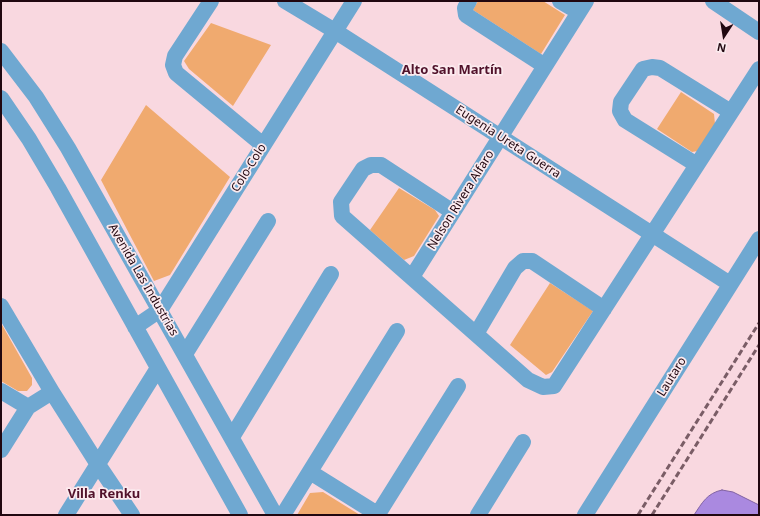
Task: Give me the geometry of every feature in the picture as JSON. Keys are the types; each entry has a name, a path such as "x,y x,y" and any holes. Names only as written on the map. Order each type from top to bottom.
{"street":[{"path":"211,1 175,56 173,65 176,73 263,145"},
{"name":"Eugenia Ureta Guerra","path":"285,1 730,284"},
{"name":"Colo-Colo","path":"135,327 160,310 354,1"},
{"path":"469,1 465,8 466,15 545,66"},
{"path":"560,1 582,7"},
{"path":"713,1 759,32"},
{"name":"Nelson Rivera Alfaro","path":"412,278 582,7"},
{"name":"Avenida Las Industrias","path":"1,51 36,97 64,142 275,515"},
{"path":"697,165 625,120 620,111 621,102 643,69 652,67 660,68 731,112"},
{"path":"453,212 381,165 371,165 363,169 341,202 342,216 528,380 544,387 554,386 759,69"},
{"path":"1,98 29,139 58,188 240,515"},
{"path":"185,354 268,221"},
{"name":"Lautaro","path":"585,515 759,239"},
{"path":"476,334 515,268 523,261 532,261 604,309"},
{"path":"232,437 332,274"},
{"path":"1,306 52,392 132,515"},
{"path":"283,515 397,331"},
{"path":"66,515 97,463 158,368"},
{"path":"310,472 379,515 458,386"},
{"path":"1,391 28,407"},
{"path":"1,450 28,407 52,392"},
{"path":"478,515 523,442"}],"shaded area":[{"path":"478,1 543,1 565,15 541,54 473,10"},
{"path":"211,23 271,45 233,106 189,69 184,61"},
{"path":"681,92 714,114 715,124 698,151 692,152 657,129"},
{"path":"146,105 230,177 170,275 154,281 101,180"},
{"path":"399,188 435,210 439,216 414,256 404,260 370,230"},
{"path":"550,283 593,311 552,372 546,375 510,345"},
{"path":"1,323 32,378 32,385 27,391 18,391 1,381"},
{"path":"722,490 733,492 759,505 759,515 694,515 702,503 712,493"},
{"path":"323,492 360,515 297,515 310,493"}],"railway":[{"path":"638,515 759,323"},
{"path":"652,515 759,345"}],"district":[{"name":"Alto San Martín","path":"452,70"},
{"name":"Villa Renku","path":"104,494"}]}
